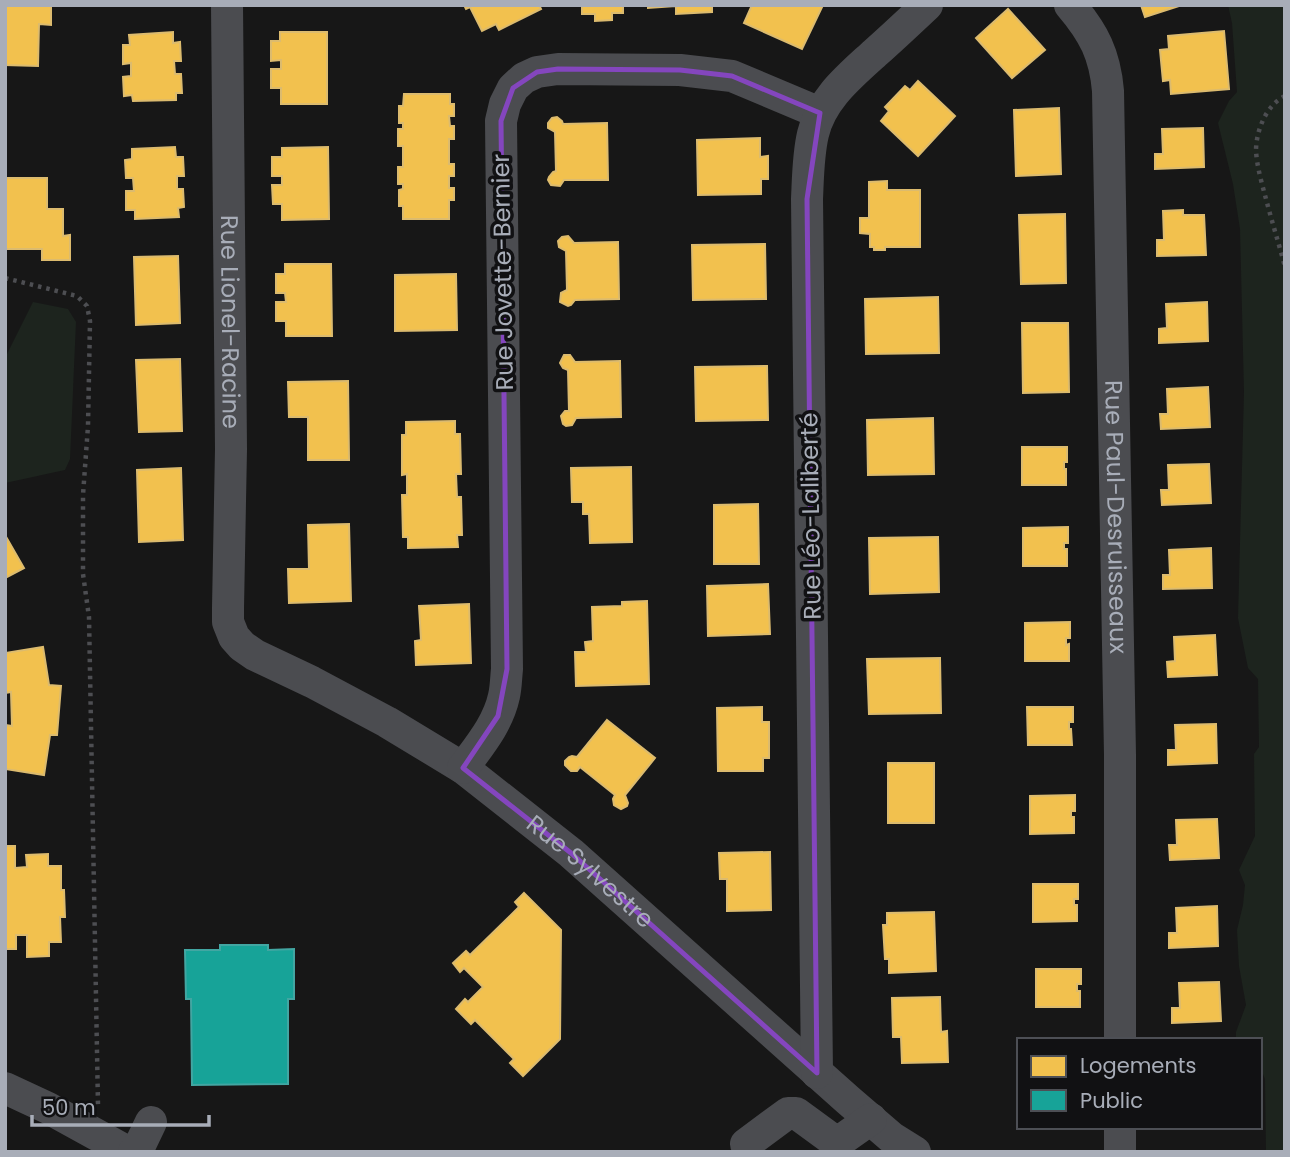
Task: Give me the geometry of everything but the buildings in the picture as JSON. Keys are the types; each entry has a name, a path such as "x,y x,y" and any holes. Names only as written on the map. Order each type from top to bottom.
{"street":[{"name":"Rue Lionel-Racine","path":"227,5 231,449 228,622 234,637"},
{"name":"Rue Léo-Laliberté","path":"817,1073 807,199 809,162 813,133 820,113 830,99 842,84 927,5"},
{"name":"Rue Paul-Desruisseaux","path":"1070,5 1093,36 1102,55 1108,92 1120,755 1120,1038"},
{"name":"Rue Jovette-Bernier","path":"463,768 498,716 504,696 507,669 501,121 513,88 524,78 537,72 558,69 680,70 732,76 820,113"},
{"name":"Rue Sylvestre","path":"234,637 255,655 313,682 387,722 463,768 571,853 817,1073 891,1137 915,1152"},
{"path":"5,1088 89,1129 128,1152"},
{"path":"746,1144 788,1113 796,1113 837,1143 871,1119"},
{"path":"134,1152 151,1122"},
{"path":"1120,1129 1120,1152"}],"path":[{"path":"1285,96 1268,112 1258,131 1256,152 1285,267"},
{"path":"5,278 77,296 87,306 90,321 88,426 83,495 83,574 89,617 98,1111 89,1129"}],"highlighted area":[{"path":"558,69 680,70 732,76 820,113 807,199 817,1073 571,853 463,768 498,716 507,669 501,121 513,88 537,72"}],"shaded area":[{"path":"1228,5 1285,5 1285,1152 1266,1152 1262,1038 1236,1038 1246,1005 1239,966 1237,930 1245,885 1239,870 1255,836 1254,754 1259,747 1258,679 1248,668 1238,618 1244,392 1240,229 1233,184 1218,123 1229,101 1237,92 1232,23"},
{"path":"33,302 68,309 76,322 70,459 65,470 5,483 5,354"}]}
